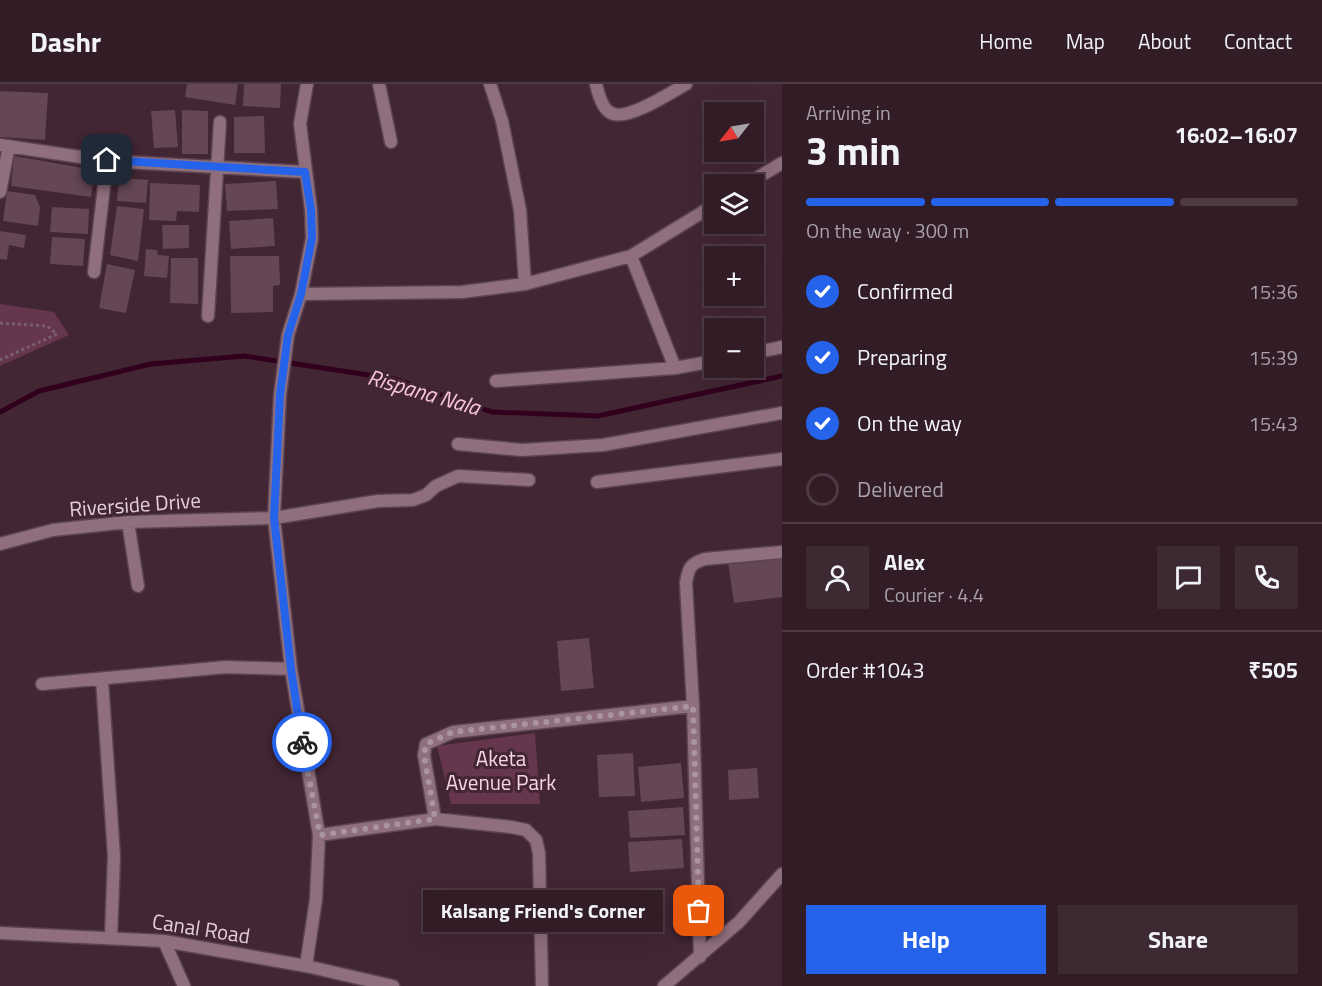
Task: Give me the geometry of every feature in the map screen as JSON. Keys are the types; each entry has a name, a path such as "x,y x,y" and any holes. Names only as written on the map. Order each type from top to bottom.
{"street":[{"path":"306,966 316,899 320,835 312,801 291,669 274,518 280,395 288,335 301,294 312,238 311,210 300,124 307,84"},
{"path":"379,84 391,142"},
{"path":"490,84 502,121 518,201 525,284"},
{"path":"596,84 604,107 610,113 621,115 648,105 686,84"},
{"path":"208,316 219,168 220,122"},
{"path":"0,192 4,145 107,160 305,172"},
{"path":"94,272 107,160"},
{"path":"764,174 782,163"},
{"path":"301,294 462,292 525,284 631,256 704,211"},
{"path":"631,256 675,369"},
{"path":"764,351 782,347"},
{"path":"496,381 675,369 704,363"},
{"path":"458,444 522,450 603,446 782,413"},
{"path":"597,482 782,459"},
{"name":"Riverside Drive","path":"0,544 53,530 128,522 274,518 378,501 413,500 458,476 529,480"},
{"path":"128,522 138,586"},
{"path":"700,957 687,572 695,562 705,559 782,552"},
{"path":"42,684 226,668 291,669"},
{"path":"102,680 114,856 111,938"},
{"path":"435,819 424,755 426,744 436,739 453,732 693,706"},
{"path":"320,835 435,819 511,826 526,830 536,840 539,853 542,986"},
{"path":"664,986 740,921 782,874"},
{"name":"Canal Road","path":"0,933 164,940 306,966 393,986"},
{"path":"164,940 184,986"}],"path":[{"path":"0,323 47,326 57,334 0,360"}],"green space":[{"path":"0,304 54,312 69,335 0,366"},
{"name":"Aketa Avenue Park","path":"535,733 540,804 451,804 437,746"}],"building":[{"path":"187,84 238,84 235,105 185,97"},
{"path":"244,84 281,84 280,108 243,106"},
{"path":"0,91 48,93 45,140 0,137"},
{"path":"175,110 178,147 154,148 151,111"},
{"path":"182,110 208,111 208,154 182,154"},
{"path":"264,116 265,153 234,153 234,117"},
{"path":"14,156 95,170 91,197 11,186"},
{"path":"119,178 148,180 146,203 117,201"},
{"path":"276,181 278,209 227,211 225,184"},
{"path":"150,183 200,185 199,212 177,211 176,221 149,220"},
{"path":"7,191 35,195 40,207 38,226 3,221"},
{"path":"117,206 144,209 138,261 110,255"},
{"path":"52,207 89,209 88,234 50,232"},
{"path":"273,218 275,246 231,249 229,221"},
{"path":"162,225 189,225 189,248 163,249"},
{"path":"0,231 26,235 24,248 9,245 7,260 0,259"},
{"path":"52,237 85,239 83,266 50,264"},
{"path":"146,249 157,250 158,255 169,256 167,278 144,276"},
{"path":"230,256 279,256 280,285 273,286 273,312 231,313"},
{"path":"171,258 198,258 198,304 170,303"},
{"path":"107,264 135,270 126,313 99,308"},
{"path":"782,555 782,597 734,603 728,562"},
{"path":"589,638 594,688 561,691 557,641"},
{"path":"633,753 635,796 599,797 597,755"},
{"path":"681,763 684,798 641,802 638,767"},
{"path":"757,768 759,798 729,800 728,770"},
{"path":"683,807 685,835 630,838 628,811"},
{"path":"682,839 684,868 630,872 628,842"}],"waterway":[{"name":"Rispana Nala","path":"0,412 39,391 151,364 244,356 395,379 492,412 598,416 782,376"}],"way so far":[{"path":"302,742 320,835 435,819 424,755 426,744 453,732 693,706 699,911"}],"place":[{"name":"Kalsang Friend's Corner","path":"699,911"}],"route":[{"path":"107,160 305,172 311,210 312,238 301,294 288,335 280,395 274,518 291,669 302,742"}]}
